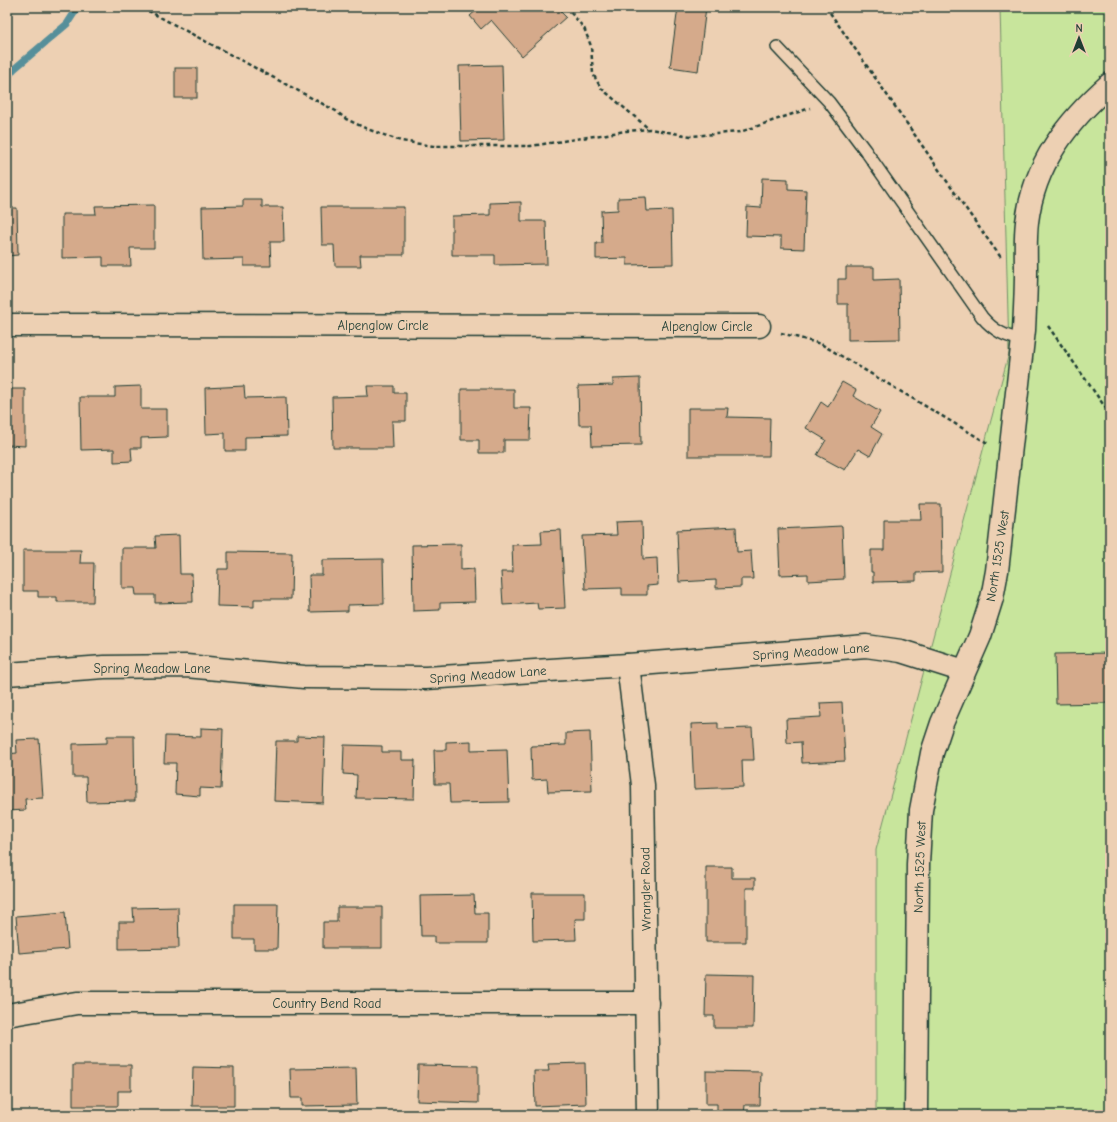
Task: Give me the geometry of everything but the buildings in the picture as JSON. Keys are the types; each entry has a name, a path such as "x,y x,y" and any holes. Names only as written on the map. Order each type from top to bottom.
{"street":[{"name":"North 1525 West","path":"916,1115 918,857 921,810 932,753 942,723 980,636 992,598 997,571 1023,340 1026,294 1027,223 1030,202 1037,180 1047,158 1060,136 1081,112 1110,84"},
{"name":"Alpenglow Circle","path":"7,325 759,326"},
{"name":"Spring Meadow Lane","path":"7,674 104,667 186,666 304,677 426,678 866,646 901,651 964,672"},
{"name":"Wrangler Road","path":"628,664 643,785 648,1115"},
{"name":"Country Bend Road","path":"7,1015 77,1003 647,1003"}],"lane":[{"path":"777,47 829,102 865,150 982,317 997,331 1009,338 1023,340"}],"path":[{"path":"142,7 336,111 346,119 367,129 401,141 433,146 531,146 626,131 650,129 691,136 740,132 829,102"},
{"path":"566,7 584,28 591,46 593,74 601,88 650,129"},
{"path":"826,7 1004,261"},
{"path":"1044,321 1110,414"},
{"path":"759,326 821,344 1010,456"}],"green space":[{"path":"1000,7 1110,7 1110,1115 876,1115 876,850 1009,353"}],"waterway":[{"path":"7,78 14,69 67,24 78,7"}]}
